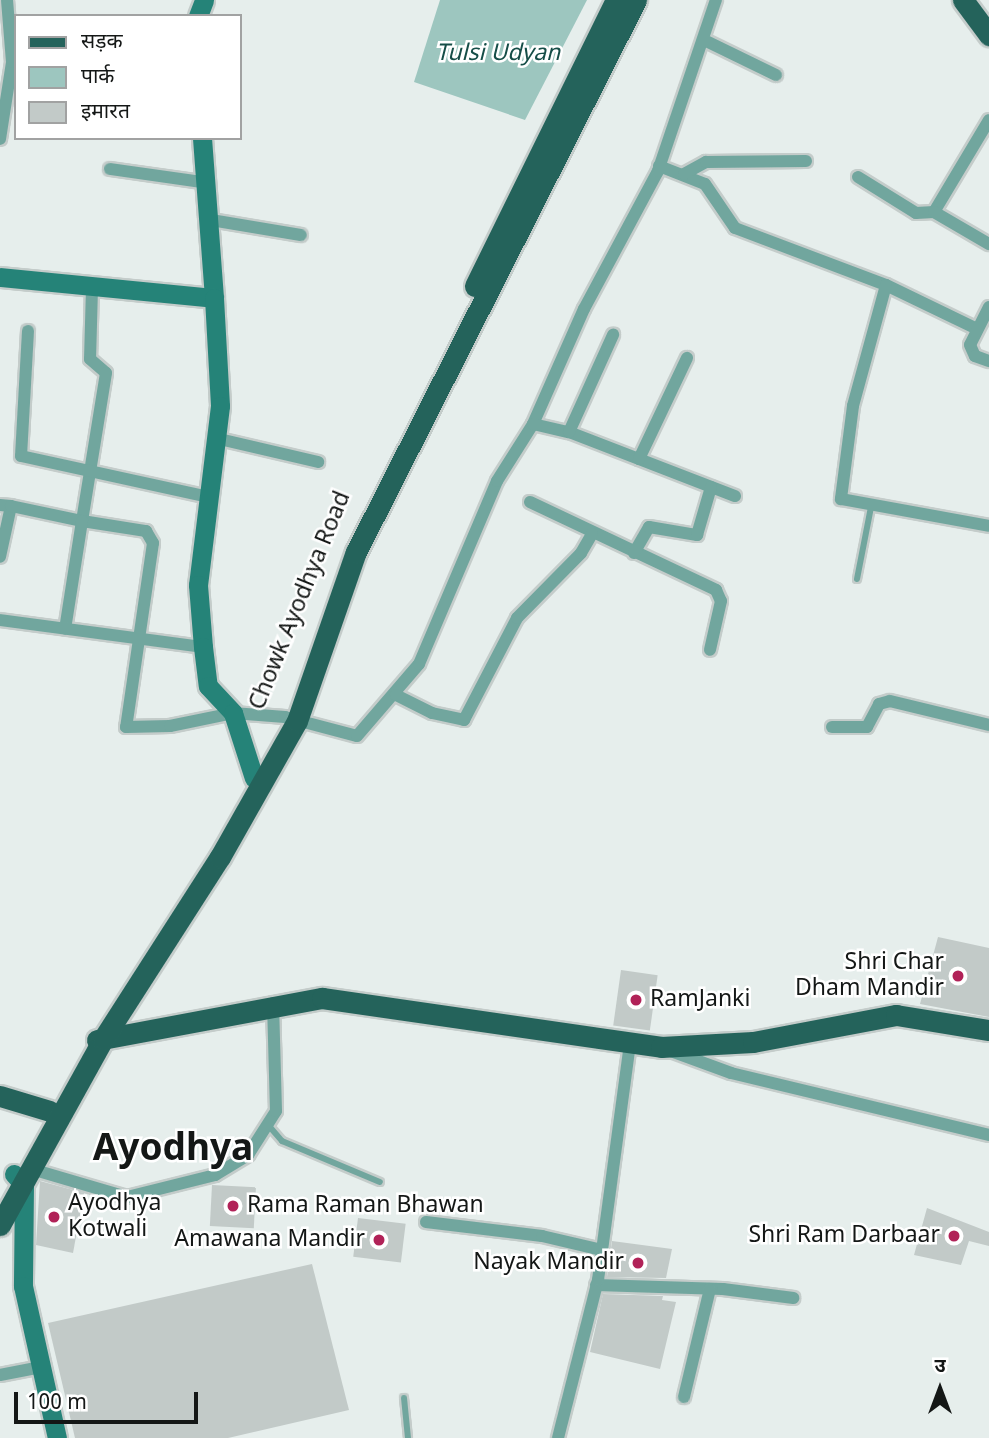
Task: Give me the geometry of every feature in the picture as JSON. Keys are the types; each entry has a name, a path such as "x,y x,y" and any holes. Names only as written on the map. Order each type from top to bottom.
{"main road":[{"name":"Chowk Ayodhya Road","path":"0,1202 22,1173 50,1111 291,719 350,540 616,0"},
{"path":"0,1225 22,1173 95,1041 220,856 291,719 356,552 636,0"},
{"path":"963,0 989,35"},
{"path":"95,1041 273,1003 322,998 661,1047 753,1042 896,1014 989,1030"},
{"path":"0,1096 50,1111"}],"street":[{"path":"0,139 7,0"},
{"path":"0,557 6,505 146,531 152,537 126,727 170,726 233,713 291,719 357,736 396,695 419,664 497,481 533,424 584,309 659,166 716,0"},
{"path":"704,40 776,75"},
{"path":"934,212 989,120"},
{"path":"202,140 211,219 220,406 205,496 198,586 208,687 233,713 254,778"},
{"path":"684,174 706,162 806,161"},
{"path":"659,166 705,184 735,229 886,285 977,329"},
{"path":"110,169 208,183"},
{"path":"858,177 916,213 934,212 989,244"},
{"path":"211,219 301,235"},
{"path":"0,277 214,298"},
{"path":"886,285 839,479 841,499 871,508 989,526"},
{"path":"65,629 82,521 94,472 106,373 90,359 92,288"},
{"path":"989,307 977,329 971,351 989,360"},
{"path":"28,331 21,456 205,496"},
{"path":"569,432 613,335"},
{"path":"639,459 687,358"},
{"path":"533,424 569,432 735,496"},
{"path":"215,438 318,462"},
{"path":"634,553 649,527 697,535 711,486"},
{"path":"530,502 720,595 710,650"},
{"path":"396,695 432,713 464,720 517,618 581,554 593,534"},
{"path":"0,621 203,647"},
{"path":"832,727 867,727 879,704 890,701 989,726"},
{"path":"57,1438 23,1286 22,1173 127,1197 215,1175 248,1155 269,1126 276,1111 273,1003"},
{"path":"558,1438 597,1285 630,1044"},
{"path":"661,1047 731,1073 989,1135"},
{"path":"426,1222 542,1236 602,1250"},
{"path":"597,1285 710,1289 793,1298"},
{"path":"684,1396 710,1289"},
{"path":"0,1376 41,1367"}],"lane":[{"path":"857,579 871,508"},
{"path":"269,1126 282,1141 380,1182"},
{"path":"404,1398 408,1438"}],"green space":[{"name":"Tulsi Udyan","path":"440,0 587,0 525,120 414,82"}],"building":[{"name":"Shri Char Dham Mandir","path":"938,937 989,948 989,1017 920,1004"},
{"name":"RamJanki","path":"621,970 658,975 650,1031 613,1025"},
{"name":"Ayodhya Kotwali","path":"40,1181 84,1193 73,1253 36,1245"},
{"name":"Rama Raman Bhawan","path":"212,1185 256,1187 254,1228 210,1226"},
{"name":"Shri Ram Darbaar","path":"927,1208 989,1232 989,1246 969,1241 961,1265 914,1255"},
{"name":"Amawana Mandir","path":"358,1218 406,1224 401,1263 353,1257"},
{"name":"Nayak Mandir","path":"612,1241 672,1249 666,1278 607,1277"},
{"path":"312,1264 349,1410 228,1438 75,1438 48,1323"},
{"path":"603,1294 663,1296 662,1300 676,1302 660,1369 590,1352"}],"place":[{"name":"Shri Char Dham Mandir","path":"958,976"},
{"name":"RamJanki","path":"636,1000"},
{"name":"Rama Raman Bhawan","path":"233,1206"},
{"name":"Ayodhya Kotwali","path":"54,1217"},
{"name":"Shri Ram Darbaar","path":"954,1236"},
{"name":"Amawana Mandir","path":"379,1240"},
{"name":"Nayak Mandir","path":"638,1263"}],"district":[{"name":"Ayodhya","path":"173,1151"}]}
